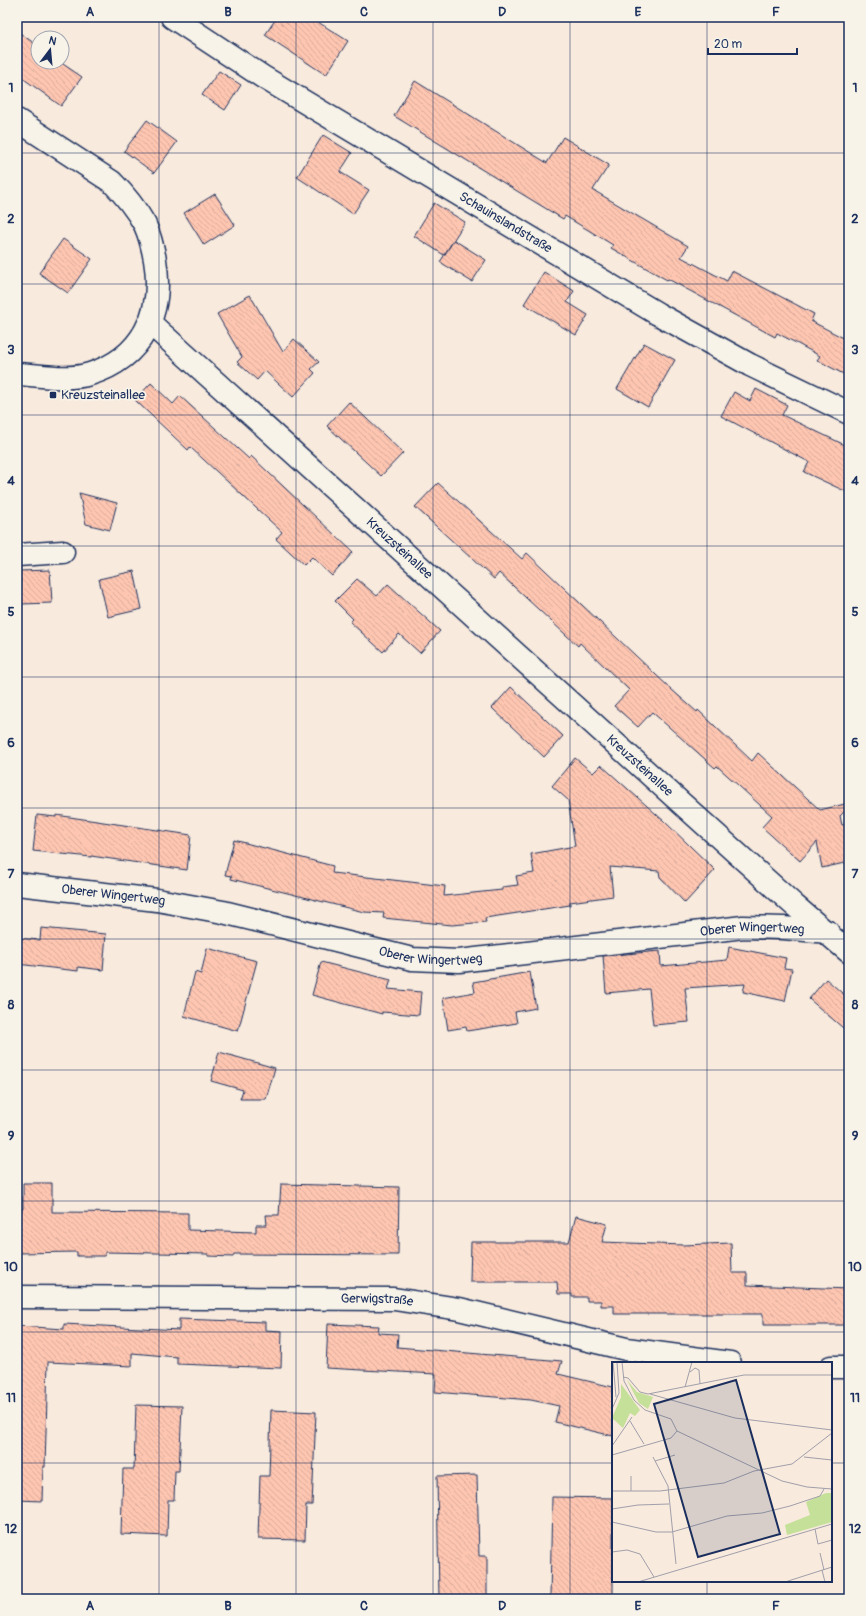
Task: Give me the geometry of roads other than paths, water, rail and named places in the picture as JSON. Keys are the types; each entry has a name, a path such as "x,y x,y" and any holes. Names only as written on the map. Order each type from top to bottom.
{"street":[{"name":"Schauinslandstraße","path":"172,17 270,81 658,314 750,364 849,413"},
{"path":"17,120 112,182 124,194 146,227 156,266 157,287 156,306 150,323 140,342 123,358 88,374 66,377 17,374"},
{"name":"Kreuzsteinallee","path":"150,323 824,932 849,952"},
{"path":"17,555 63,552"},
{"name":"Oberer Wingertweg","path":"17,884 157,900 223,912 412,960 458,961 743,927 783,928 849,936"},
{"name":"Gerwigstraße","path":"17,1297 394,1299 459,1309 626,1348 723,1362"},
{"path":"832,1367 849,1367"}],"place":[{"name":"Kreuzsteinallee","path":"53,395"}]}
